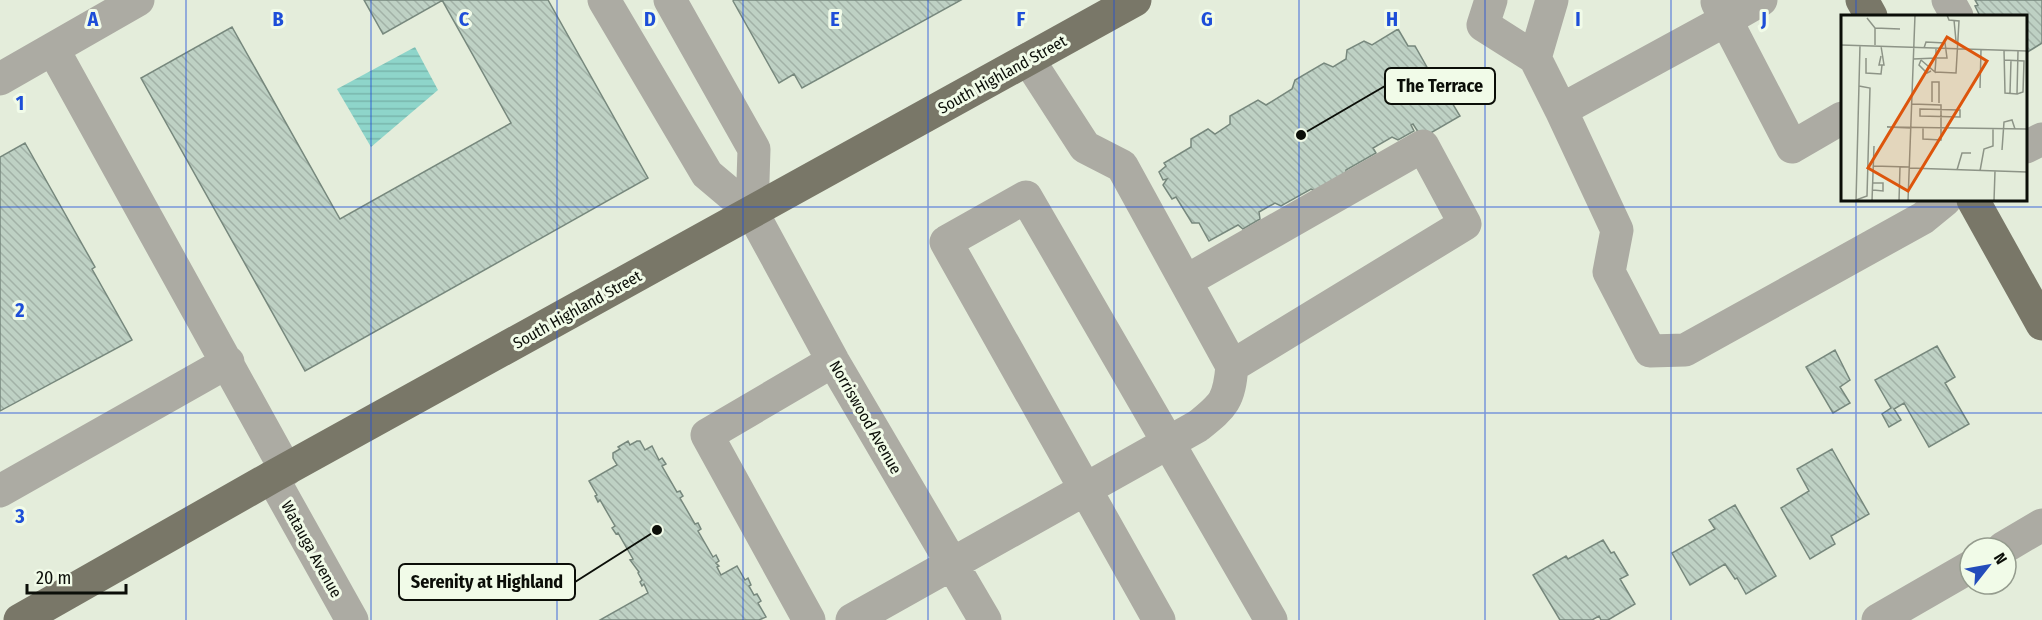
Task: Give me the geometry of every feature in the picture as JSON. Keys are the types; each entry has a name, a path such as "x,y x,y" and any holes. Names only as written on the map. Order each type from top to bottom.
{"main road":[{"name":"South Highland Street","path":"20,620 279,474 1136,0"},
{"path":"1862,0 1870,15"},
{"path":"1974,201 2042,324"}],"street":[{"path":"0,79 138,0"},
{"path":"604,0 707,174 752,212"},
{"path":"670,0 754,149 752,212"},
{"path":"1491,0 1483,25 1535,58 1617,230 1609,272 1650,351 1685,350 1923,218 1944,201"},
{"path":"1535,58 1552,0"},
{"path":"1561,110 1721,10 1761,0"},
{"path":"1948,0 1956,15"},
{"path":"1721,10 1792,147 1841,119"},
{"name":"Watauga Avenue","path":"53,49 228,362 279,474 352,620"},
{"path":"852,620 1198,426 1221,408 1230,390 1232,366 1122,166 1085,147 1029,59"},
{"path":"2027,146 2042,139"},
{"path":"1186,281 1423,146 1465,224 1232,366"},
{"path":"1159,620 946,242 1026,197 1271,620"},
{"name":"Norriswood Avenue","path":"752,212 833,361 985,620"},
{"path":"809,620 707,435 833,361"},
{"path":"0,491 228,362"},
{"path":"2018,539 2042,525"},
{"path":"1878,620 1958,574"}],"water":[{"path":"415,47 438,90 371,147 337,89"}],"building":[{"path":"364,0 443,0 383,34"},
{"path":"442,0 548,0 648,178 305,371 141,78 232,27 340,219 511,123"},
{"path":"734,0 961,0 802,88 794,74 779,83"},
{"path":"1975,0 2042,0 2042,43 2027,52 2027,15 1980,15 1975,6 1978,5"},
{"path":"1398,29 1408,46 1415,46 1437,85 1437,90 1442,86 1460,116 1422,138 1413,124 1411,125 1414,131 1398,140 1392,137 1373,148 1376,153 1346,170 1345,177 1317,192 1311,189 1281,206 1275,203 1259,212 1260,219 1243,229 1238,225 1209,241 1199,223 1192,223 1176,197 1172,199 1163,185 1167,179 1163,180 1159,172 1166,166 1164,163 1191,147 1191,139 1208,129 1215,134 1230,124 1230,116 1258,100 1266,105 1292,89 1295,80 1324,63 1333,67 1346,59 1347,50 1364,41 1372,45"},
{"path":"25,143 95,267 92,269 132,340 0,411 0,157"},
{"path":"1937,346 1955,377 1945,383 1969,424 1929,447 1904,403 1894,409 1901,420 1889,427 1882,414 1891,408 1875,380"},
{"path":"1835,350 1850,380 1840,387 1850,403 1833,413 1806,367"},
{"path":"628,441 630,445 640,441 645,450 652,446 659,460 662,458 666,464 662,466 677,492 680,491 683,496 680,498 695,524 698,523 701,529 698,531 713,557 716,555 719,561 716,563 719,566 717,567 721,575 737,566 745,580 748,578 751,585 749,586 761,601 758,603 766,617 759,620 600,620 648,593 644,584 642,586 640,582 642,580 639,572 630,560 633,559 618,533 616,534 612,528 615,526 600,500 598,502 595,496 597,495 589,481 617,465 613,453"},
{"path":"1832,449 1869,514 1831,536 1835,544 1810,559 1781,508 1809,491 1797,469"},
{"path":"1735,505 1776,576 1746,594 1737,578 1735,579 1725,564 1690,585 1672,553 1715,529 1709,520"},
{"path":"1603,540 1611,553 1614,552 1628,575 1620,579 1635,604 1608,620 1601,620 1599,616 1592,620 1560,620 1533,575 1566,556 1568,559"}],"place":[{"name":"The Terrace","path":"1301,135"},
{"name":"Serenity at Highland","path":"657,530"}]}
